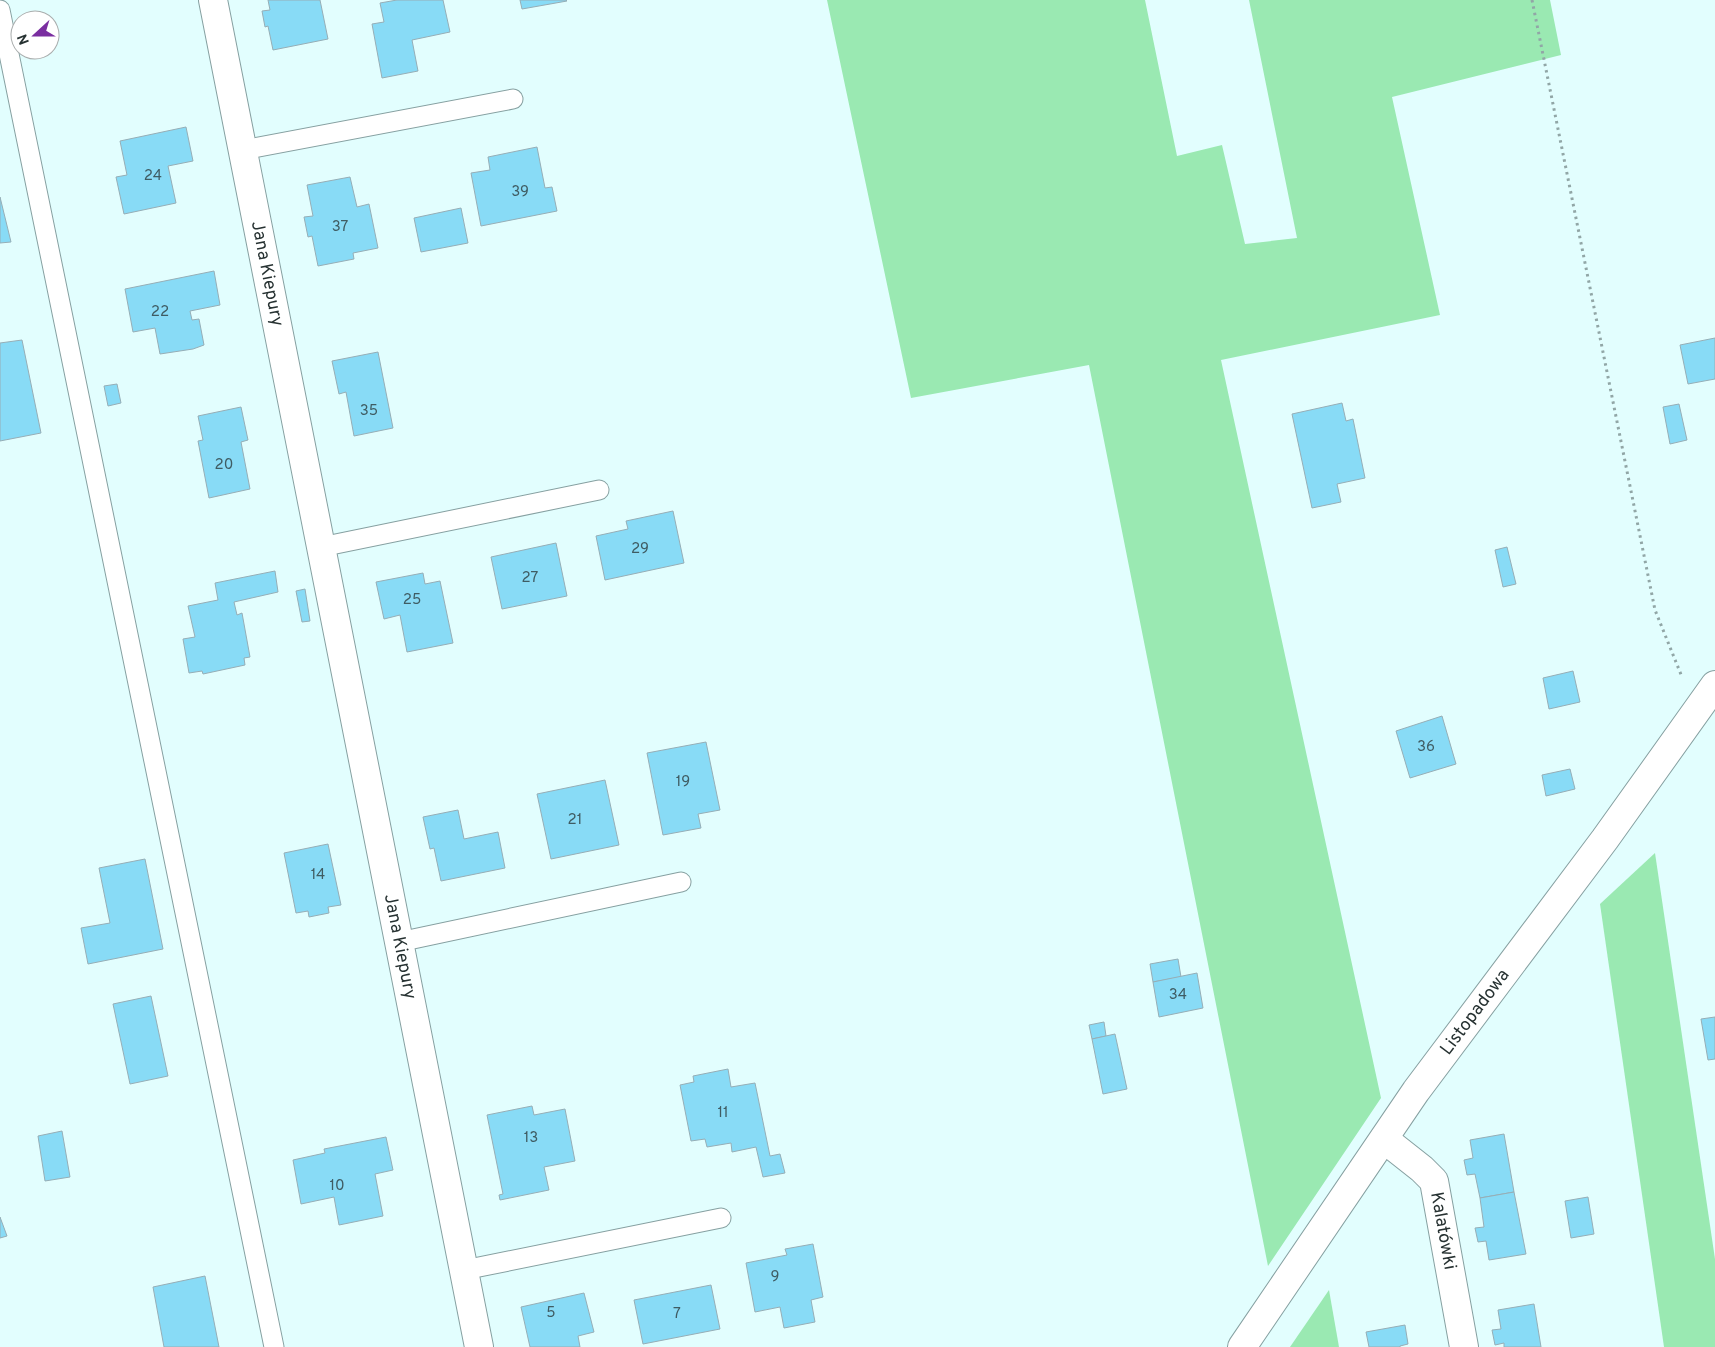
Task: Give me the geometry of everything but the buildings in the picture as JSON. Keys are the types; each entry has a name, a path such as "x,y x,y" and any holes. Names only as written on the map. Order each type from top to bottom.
{"street":[{"name":"Jana Kiepury","path":"213,0 479,1347"},
{"name":"Listopadowa","path":"1242,1347 1416,1091 1605,840 1715,685"},
{"name":"Kalatówki","path":"1384,1139 1434,1181 1464,1347"}],"lane":[{"path":"0,10 274,1347"},
{"path":"243,150 513,99"},
{"path":"321,547 599,490"},
{"path":"399,942 680,882"},
{"path":"464,1270 721,1218"}],"path":[{"path":"1532,0 1655,610 1697,710"}],"green space":[{"path":"827,0 1145,0 1177,156 1222,145 1245,244 1297,238 1249,0 1550,0 1561,55 1392,97 1440,315 1221,360 1381,1098 1268,1266 1089,365 911,398"},
{"path":"1655,853 1715,1259 1715,1347 1664,1347 1600,904"},
{"path":"1329,1290 1339,1347 1290,1347"}]}
